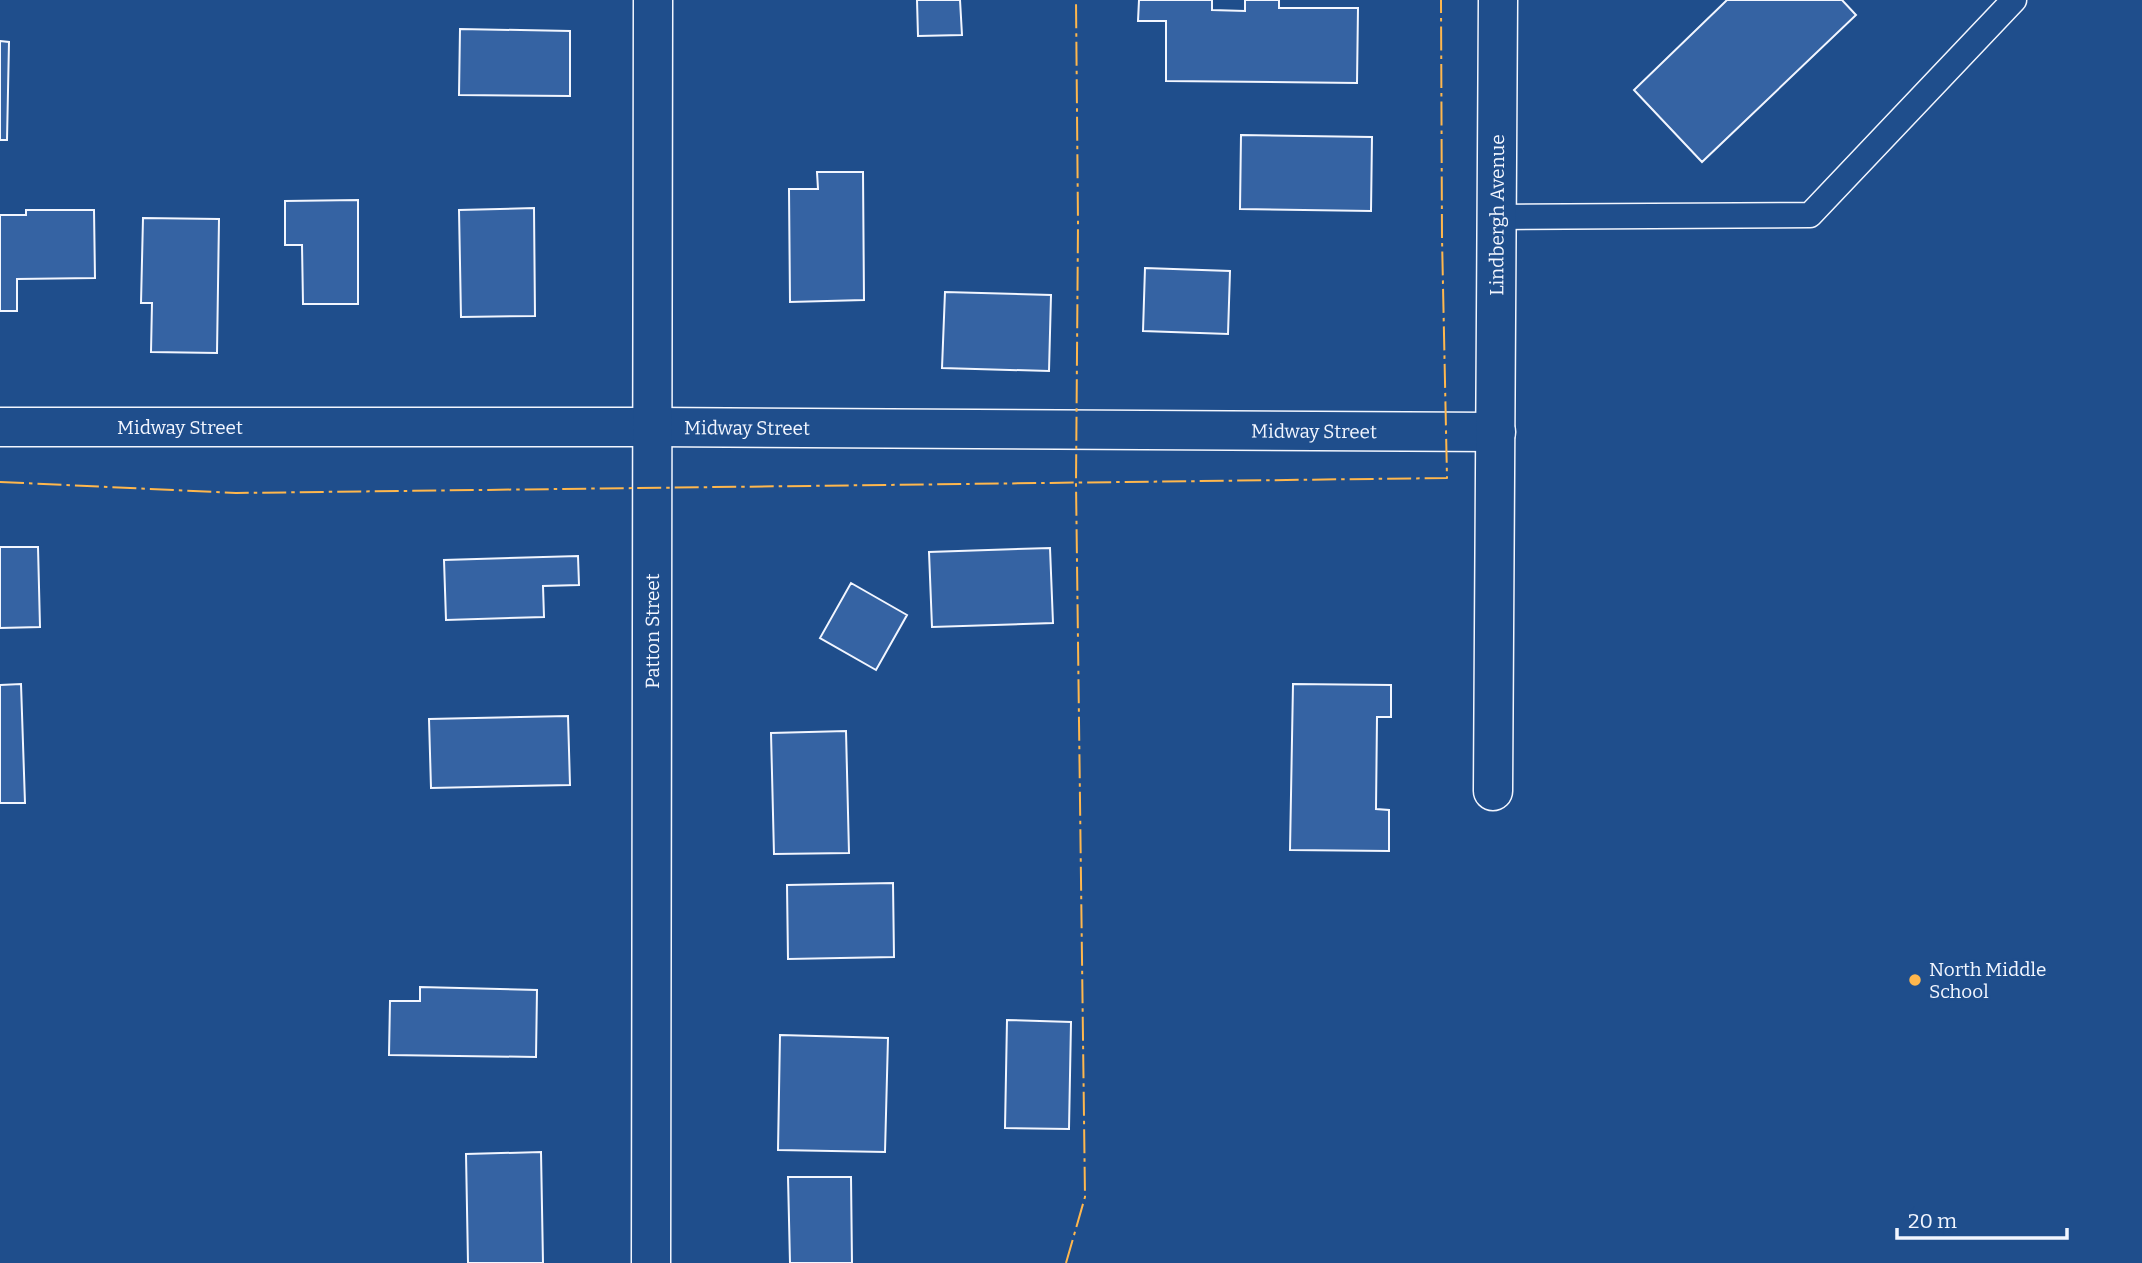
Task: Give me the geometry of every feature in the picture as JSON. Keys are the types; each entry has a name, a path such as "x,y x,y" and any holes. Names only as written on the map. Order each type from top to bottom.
{"street":[{"name":"Patton Street","path":"651,1263 653,0"},
{"name":"Lindbergh Avenue","path":"1493,791 1498,0"},
{"name":"Midway Street","path":"0,428 654,427 1496,432"}],"lane":[{"path":"1497,217 1810,215 2014,0"}],"building":[{"path":"917,0 960,0 962,35 918,36"},
{"path":"1139,0 1212,0 1212,10 1245,11 1245,0 1279,0 1279,8 1358,8 1357,83 1166,81 1166,21 1138,21"},
{"path":"1727,0 1842,0 1856,15 1702,162 1634,90"},
{"path":"460,29 570,31 570,96 459,95"},
{"path":"0,41 9,42 7,140 0,140"},
{"path":"1241,135 1372,137 1371,211 1240,209"},
{"path":"817,172 863,172 864,300 790,302 789,189 818,189"},
{"path":"358,200 358,304 303,304 302,245 285,245 285,201"},
{"path":"534,208 535,316 461,317 459,210"},
{"path":"26,210 94,210 95,278 17,279 17,311 0,311 0,215 26,215"},
{"path":"143,218 219,219 217,353 151,352 152,303 141,303"},
{"path":"1145,268 1230,271 1228,334 1143,331"},
{"path":"945,292 1051,295 1049,371 942,368"},
{"path":"0,547 38,547 40,627 0,628"},
{"path":"1050,548 1053,623 932,627 929,552"},
{"path":"578,556 579,585 543,586 544,617 446,620 444,560"},
{"path":"851,583 907,615 876,670 820,638"},
{"path":"21,684 25,803 0,803 0,685"},
{"path":"1293,684 1391,685 1391,717 1377,717 1376,809 1389,810 1389,851 1290,850"},
{"path":"568,716 570,785 431,788 429,719"},
{"path":"846,731 849,853 774,854 771,733"},
{"path":"893,883 894,957 788,959 787,885"},
{"path":"420,987 537,990 536,1057 389,1055 390,1001 420,1001"},
{"path":"1007,1020 1071,1022 1069,1129 1005,1128"},
{"path":"780,1035 888,1038 885,1152 778,1150"},
{"path":"541,1152 543,1263 468,1263 466,1154"},
{"path":"788,1177 851,1177 852,1263 790,1263"}],"power":[{"path":"1066,1263 1085,1197 1076,483 1076,0"},
{"path":"0,482 236,493 1447,478 1441,0"}],"place":[{"name":"North Middle School","path":"1915,980"}]}
